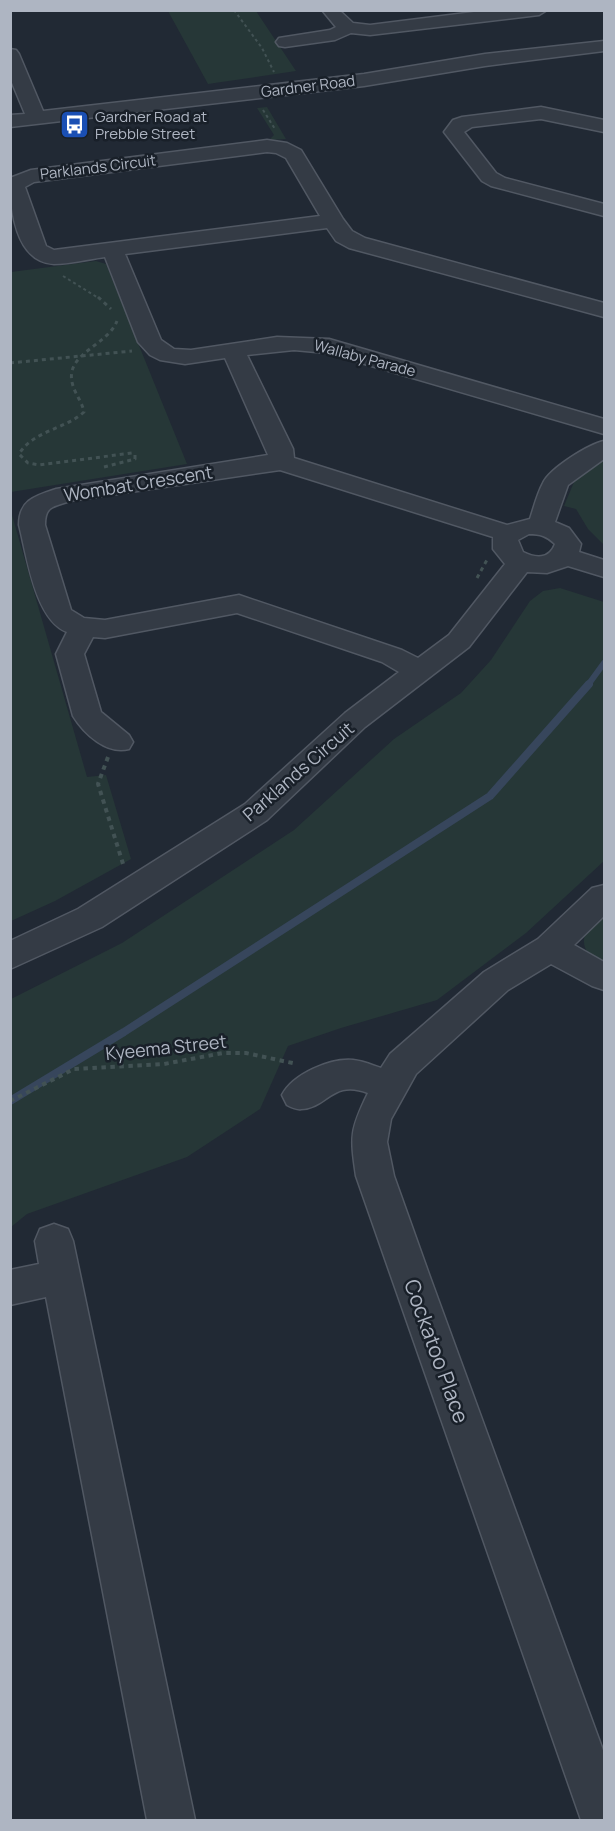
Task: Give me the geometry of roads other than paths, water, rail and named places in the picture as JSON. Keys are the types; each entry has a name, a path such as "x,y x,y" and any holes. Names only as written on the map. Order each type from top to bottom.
{"street":[{"path":"330,10 339,23 348,28 370,30 461,15 539,10"},
{"path":"285,42 335,35 348,28"},
{"name":"Gardner Road","path":"10,121 364,80 485,60 604,46"},
{"path":"10,54 36,118"},
{"name":"Gardner Road","path":"10,128 604,58"},
{"path":"604,126 554,115 530,114 469,121 460,124 454,132 489,177 498,182 604,210"},
{"name":"Parklands Circuit","path":"113,251 54,257 45,255 36,249 14,186 22,178 274,146 288,149 294,154 333,221"},
{"path":"113,251 333,221 344,236 357,243 604,310"},
{"name":"Wallaby Parade","path":"113,251 155,348 160,353 178,357 308,342 329,346 604,427"},
{"path":"233,350 280,449 282,462"},
{"path":"540,526 556,482 567,472 604,448"},
{"name":"Wombat Crescent","path":"83,628 70,624 60,616 56,608 32,525 32,514 40,503 65,494 282,462 509,534"},
{"path":"540,526 559,533 568,544 565,556 558,561 540,565 520,561 507,551 505,539 509,534 522,527 540,526"},
{"path":"565,556 604,569"},
{"name":"Parklands Circuit","path":"10,956 90,918 256,812 355,720 459,641 520,561"},
{"path":"118,742 88,716 70,654 83,628 105,629 238,604 392,656 421,672"},
{"name":"Cockatoo Place","path":"601,1795 375,1176 369,1142 374,1119 389,1086 403,1064 496,981 550,948 604,897"},
{"path":"550,948 604,977"},
{"path":"314,1086 348,1073 369,1077 389,1086"},
{"path":"10,1288 57,1258 171,1821"}],"waterway":[{"path":"588,685 604,663"},
{"path":"10,1101 124,1032 490,796 589,684"}],"place":[{"name":"Gardner Road at Prebble Street","path":"74,125"}]}
